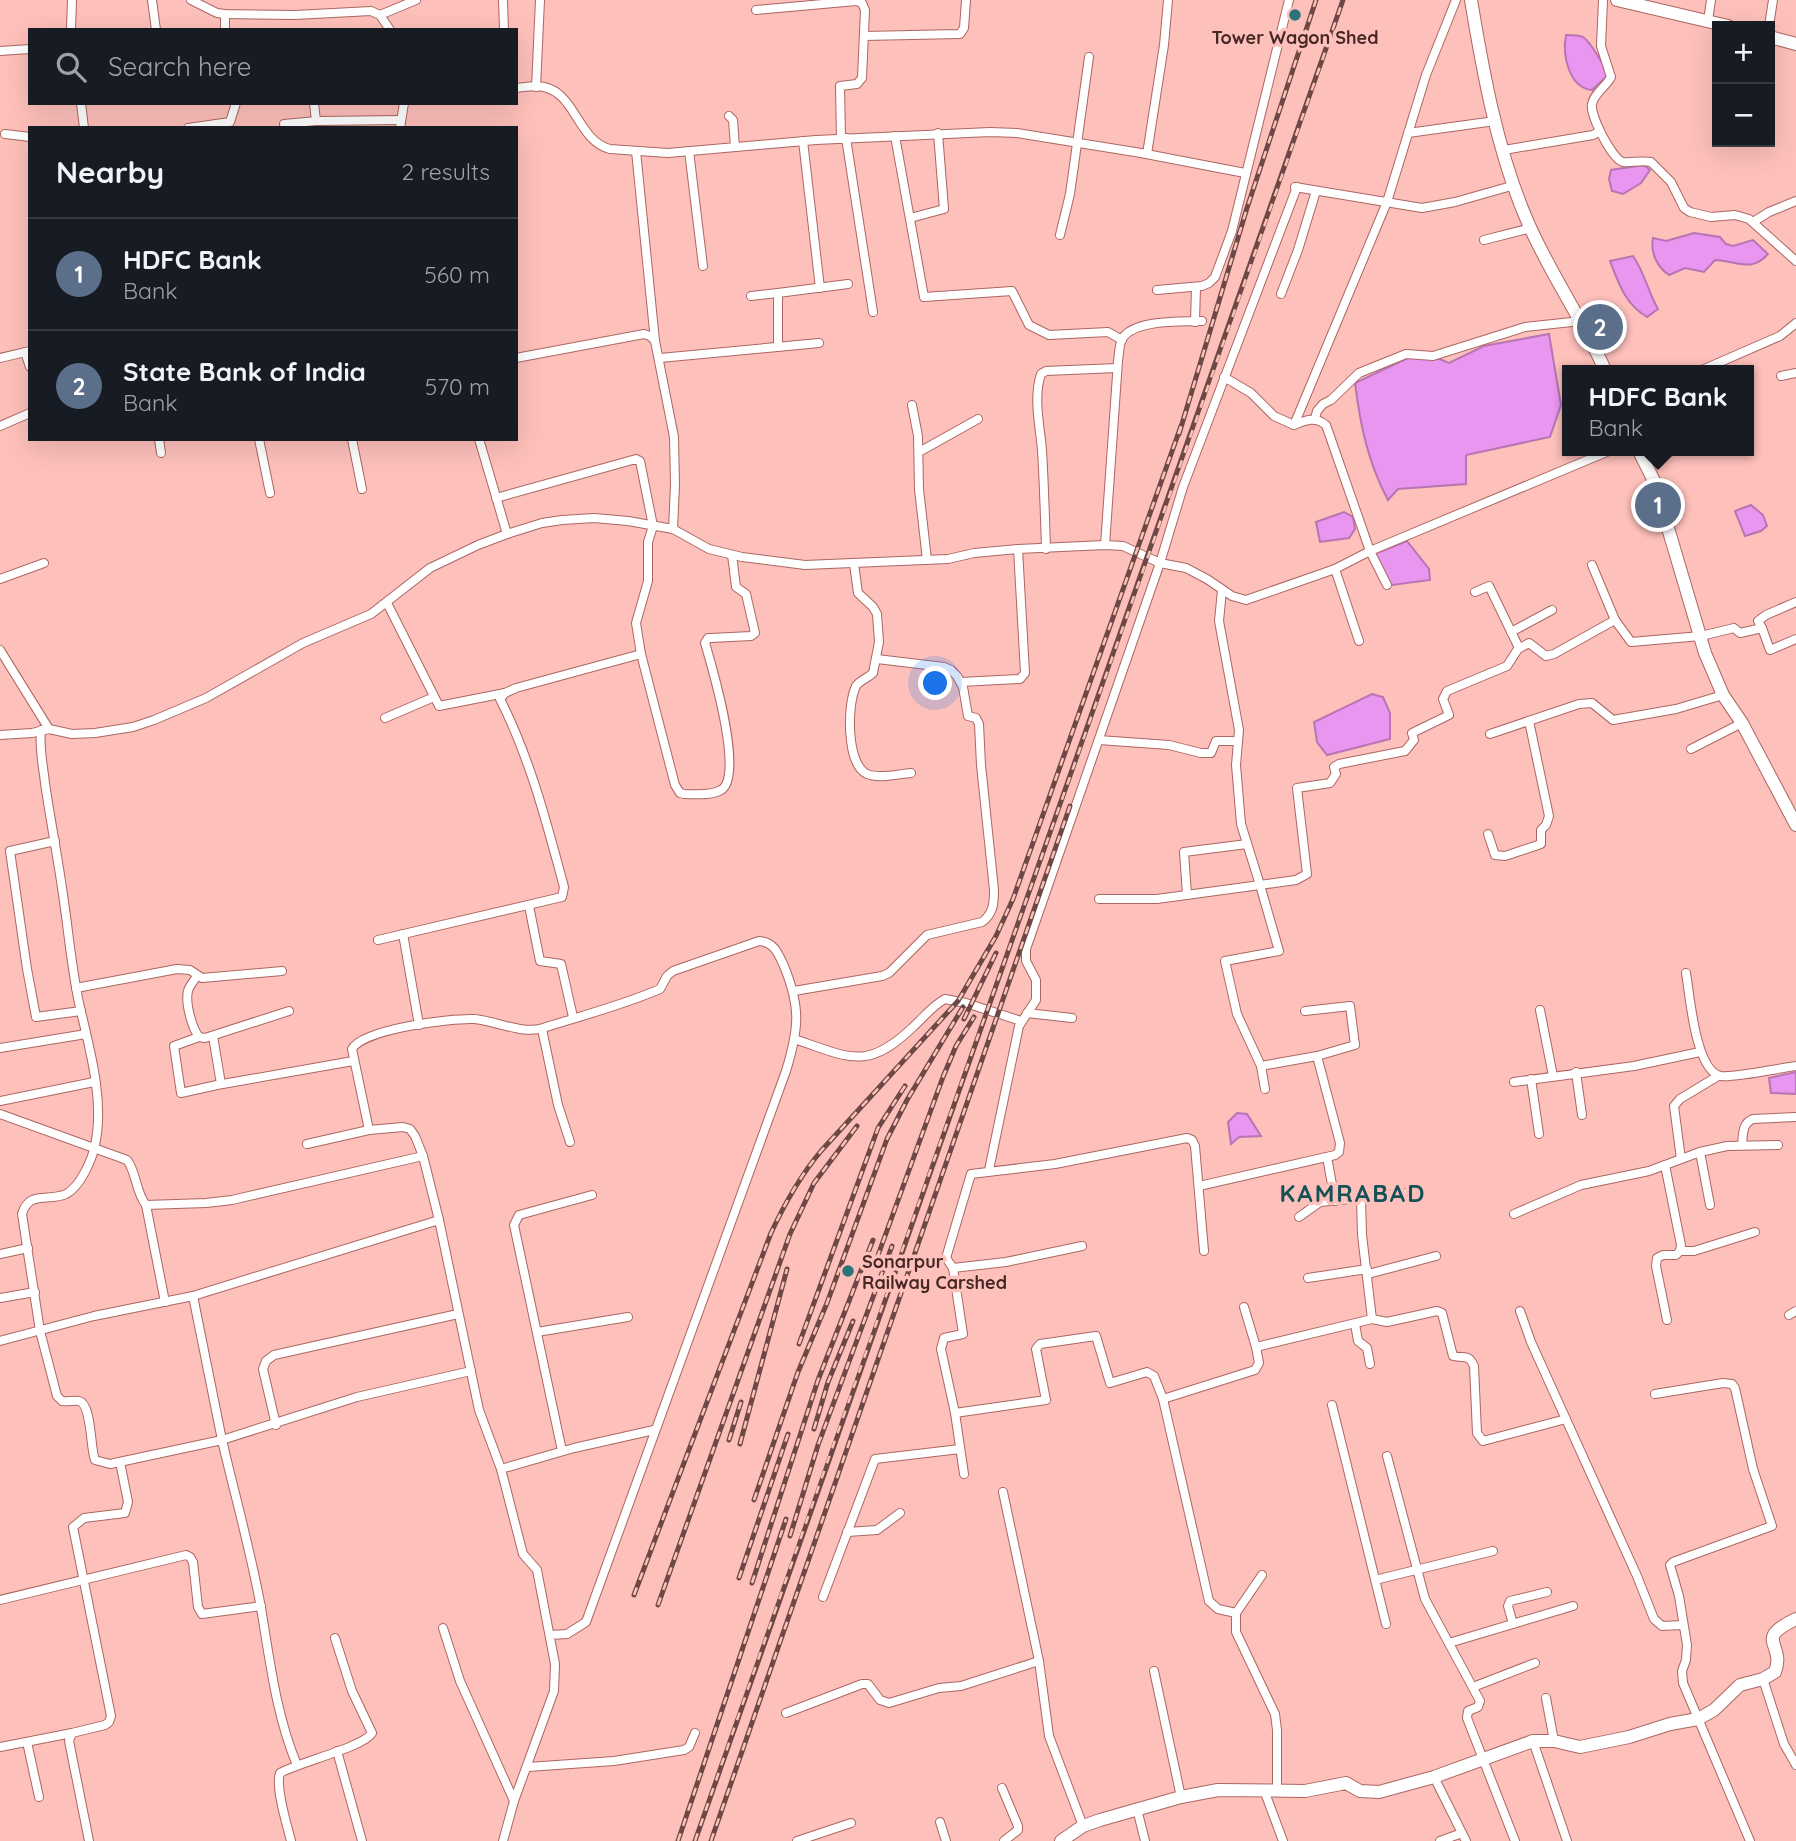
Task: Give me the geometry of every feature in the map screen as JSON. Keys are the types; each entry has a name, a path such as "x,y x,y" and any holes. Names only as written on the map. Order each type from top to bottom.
{"main road":[{"path":"1471,0 1487,92 1515,185 1531,228 1603,365"},
{"path":"1617,0 1712,22"},
{"path":"1775,38 1796,44"},
{"path":"1642,456 1661,495 1668,528 1701,636 1723,695 1742,723 1796,825"},
{"path":"1064,1840 1083,1826 1181,1797 1217,1790 1315,1790 1346,1783 1360,1791 1373,1793 1434,1777 1533,1741 1554,1741 1580,1747 1698,1719 1714,1710 1740,1685 1763,1679 1776,1672 1773,1633 1777,1628 1796,1619"}],"street":[{"path":"71,28 72,0"},
{"path":"152,0 156,28"},
{"path":"191,0 216,13 225,14 295,15 371,11 380,15 389,28"},
{"path":"380,15 416,0"},
{"path":"503,0 504,28"},
{"path":"536,87 540,0"},
{"path":"864,36 960,34 964,28 966,0"},
{"path":"1147,154 1154,119 1168,0"},
{"path":"1157,290 1196,287 1209,283 1214,277 1232,231 1289,0"},
{"path":"1294,425 1387,202 1426,75 1455,0"},
{"path":"1603,0 1601,46 1611,77 1592,103 1592,110 1600,131 1616,158 1621,162 1644,160 1656,166 1671,182 1684,208 1711,217 1742,216 1753,222 1796,261"},
{"path":"1708,21 1711,0"},
{"path":"1770,21 1773,0"},
{"path":"755,10 856,1 862,3 865,10 862,78 857,84 843,84 839,89 844,139 873,312"},
{"path":"225,14 225,28"},
{"path":"0,51 28,49"},
{"path":"1060,235 1070,194 1089,57"},
{"path":"518,88 536,87 553,91 563,99 593,141 601,147 668,153 938,133 1017,133 1245,173"},
{"path":"81,105 84,126"},
{"path":"202,126 230,122 235,105"},
{"path":"314,105 316,121"},
{"path":"284,124 316,121 400,124 404,105"},
{"path":"729,116 733,120 735,147"},
{"path":"1408,133 1495,121"},
{"path":"1504,150 1593,135 1600,131"},
{"path":"910,218 944,209 938,133"},
{"path":"5,134 28,137"},
{"path":"895,136 924,297 1012,291 1028,325 1049,335 1108,332 1122,340"},
{"path":"803,141 820,288"},
{"path":"636,151 639,202 656,341 674,437 673,529"},
{"path":"689,151 702,266"},
{"path":"989,1170 1024,1017 1037,1000 1036,980 1026,961 1026,949 1160,563 1183,487 1294,187 1422,208 1515,185"},
{"path":"1281,294 1316,191"},
{"path":"1753,222 1796,201"},
{"path":"1484,240 1531,228"},
{"path":"751,296 848,284"},
{"path":"1105,545 1117,368 1122,340 1131,329 1146,325 1198,322 1196,287"},
{"path":"778,293 778,347"},
{"path":"1315,419 1323,404 1331,400 1359,373 1406,354 1433,356 1525,327 1581,321"},
{"path":"1713,365 1780,336 1796,323"},
{"path":"518,358 643,334 656,341"},
{"path":"660,358 819,343"},
{"path":"0,358 28,351"},
{"path":"1046,549 1038,412 1038,382 1041,374 1046,371 1117,368"},
{"path":"1781,376 1796,373"},
{"path":"1224,377 1251,393 1273,416 1294,425 1315,419 1326,425 1370,551 1387,585"},
{"path":"912,405 919,452 919,489 928,560"},
{"path":"0,426 28,414"},
{"path":"919,452 978,419"},
{"path":"159,441 161,453"},
{"path":"259,441 270,492"},
{"path":"352,441 362,489"},
{"path":"480,441 507,534"},
{"path":"0,735 45,730 72,734 95,733 133,727 154,720 206,698 303,643 371,614 430,568 478,545 542,523 594,518 628,521 673,529 709,549 732,555 805,565 928,560 1018,549 1105,545 1128,547 1160,563 1186,568 1231,596 1246,600 1335,569 1370,551 1597,456"},
{"path":"496,498 636,459 643,466 653,526 648,541 648,581 636,616 641,654 677,789 684,794 712,793 722,790 728,783 730,759 705,640 751,636 755,633 746,594 736,587 732,555"},
{"path":"961,682 1020,679 1025,673 1018,549"},
{"path":"0,579 44,563"},
{"path":"854,564 859,593 877,614 879,642 873,673 859,682 855,689 850,727 854,756 858,767 865,773 911,773"},
{"path":"1592,565 1615,620 1631,642 1701,636 1734,628 1740,633 1762,628"},
{"path":"1335,569 1359,641"},
{"path":"1475,592 1489,586 1519,648"},
{"path":"1222,590 1219,621 1239,730 1237,786 1241,824 1279,951 1225,961 1237,1014 1261,1066 1265,1089"},
{"path":"1796,601 1758,621 1770,650 1796,639"},
{"path":"387,603 439,706 505,693 641,654"},
{"path":"1511,632 1552,610"},
{"path":"1099,899 1157,899 1296,880 1307,874 1297,788 1330,783 1336,774 1334,767 1339,764 1405,751 1414,740 1412,733 1449,715 1443,699 1447,691 1507,666 1519,648 1529,643 1546,656 1554,654 1615,620"},
{"path":"0,650 45,730 42,761 76,988 94,1082 98,1125 95,1148 77,1184 69,1193 31,1200 25,1204 22,1214 40,1331 57,1396 62,1401 79,1401 84,1404 95,1460 100,1463 120,1462 222,1440 357,1397 471,1371"},
{"path":"794,991 882,976 889,973 927,934 982,922 989,917 993,907 994,890 979,724 976,718 968,716 961,682 944,667 877,659"},
{"path":"378,940 562,897 564,887 541,804 500,699 505,693"},
{"path":"1490,734 1579,704 1592,703 1610,719 1626,719 1676,709 1723,695"},
{"path":"386,718 435,697"},
{"path":"1488,834 1495,855 1505,856 1541,844 1541,830 1549,816 1529,721"},
{"path":"1691,749 1742,723"},
{"path":"1099,740 1169,745 1201,753 1211,752 1216,741 1238,741"},
{"path":"55,841 10,851 27,969 36,1017 81,1011"},
{"path":"1187,895 1184,852 1247,844"},
{"path":"529,906 540,961 561,964 573,1017"},
{"path":"403,934 419,1024"},
{"path":"369,1130 353,1061 352,1049 359,1041 419,1024 478,1019 500,1026 542,1029 660,989 673,971 759,941 773,945 794,991 797,1007 794,1039 786,1072 586,1622 567,1634 550,1635"},
{"path":"76,988 177,969 190,970 202,978 282,971"},
{"path":"1686,973 1700,1052 1712,1072 1718,1076"},
{"path":"197,976 188,989 188,998 195,1032 199,1037"},
{"path":"794,1039 852,1058 871,1056 898,1041 933,1007 946,999 1024,1017 1072,1018"},
{"path":"1261,1066 1317,1056 1355,1045 1350,1006 1305,1011"},
{"path":"1540,1010 1553,1076"},
{"path":"289,1011 174,1046 181,1093 353,1061"},
{"path":"542,1029 558,1105 570,1142"},
{"path":"0,1048 86,1034"},
{"path":"213,1036 221,1084"},
{"path":"1514,1082 1634,1066 1700,1052"},
{"path":"1199,1186 1339,1152 1340,1143 1317,1056"},
{"path":"1681,1159 1674,1106 1680,1099 1718,1076 1796,1066"},
{"path":"1576,1072 1582,1115"},
{"path":"1531,1079 1539,1134"},
{"path":"0,1101 94,1082"},
{"path":"0,1114 127,1160 146,1205 165,1302"},
{"path":"1742,1145 1748,1121 1796,1117"},
{"path":"307,1144 369,1130 403,1127 410,1129 415,1136 422,1156 439,1220 485,1430 501,1469 523,1554 537,1570 555,1664 555,1683 503,1841"},
{"path":"964,1474 955,1413 941,1349 944,1338 963,1334 953,1268 946,1258 971,1174 1055,1164 1187,1138 1192,1140 1195,1146 1204,1251"},
{"path":"1514,1214 1581,1185 1634,1175 1700,1152 1727,1146 1778,1145"},
{"path":"1700,1152 1710,1205"},
{"path":"146,1205 232,1200 422,1156"},
{"path":"1327,1157 1335,1201"},
{"path":"1665,1165 1680,1234 1680,1251"},
{"path":"1299,1217 1320,1202 1410,1193"},
{"path":"562,1451 514,1225 519,1215 592,1195"},
{"path":"1361,1199 1362,1235 1372,1319"},
{"path":"0,1340 94,1316 193,1296 439,1220"},
{"path":"1667,1320 1656,1266 1657,1258 1676,1255 1680,1251 1694,1251 1755,1232"},
{"path":"953,1268 1006,1262 1082,1246"},
{"path":"0,1254 28,1248"},
{"path":"1308,1278 1367,1271 1436,1256"},
{"path":"0,1298 34,1292"},
{"path":"193,1296 222,1440 261,1606 284,1727 297,1765"},
{"path":"1163,1399 1255,1370 1259,1363 1244,1307"},
{"path":"1256,1347 1372,1319 1387,1322 1437,1311 1442,1313 1453,1356 1466,1355 1474,1366 1477,1433 1483,1441 1566,1419"},
{"path":"1520,1311 1654,1619 1662,1626 1683,1625"},
{"path":"276,1424 263,1369 266,1361 274,1355 458,1314"},
{"path":"537,1332 628,1317"},
{"path":"1355,1324 1357,1341 1367,1348 1370,1364"},
{"path":"955,1413 1046,1400 1037,1345 1092,1335 1097,1340 1110,1384 1147,1372 1152,1373 1163,1399 1209,1601 1218,1609 1236,1613"},
{"path":"1655,1394 1723,1383 1732,1384 1753,1469 1772,1526 1670,1564 1687,1653 1681,1677 1750,1841"},
{"path":"1332,1405 1385,1624"},
{"path":"501,1469 562,1451 654,1430"},
{"path":"823,1597 875,1459 960,1449"},
{"path":"1387,1456 1428,1607 1480,1704 1468,1712 1467,1718 1515,1841"},
{"path":"0,1747 72,1733 109,1722 111,1716 73,1527 84,1518 125,1513 128,1502 120,1462"},
{"path":"1003,1492 1039,1661 1049,1736 1083,1826"},
{"path":"847,1532 877,1530 900,1513"},
{"path":"1375,1580 1493,1551"},
{"path":"0,1600 82,1578 186,1555 193,1562 198,1607 202,1614 261,1606"},
{"path":"1262,1575 1236,1613 1236,1632 1275,1714 1278,1730 1271,1791 1283,1841"},
{"path":"1513,1624 1508,1606 1510,1601 1547,1592"},
{"path":"1449,1643 1573,1606"},
{"path":"443,1628 460,1681 514,1801"},
{"path":"291,1841 278,1778 281,1773 363,1742 372,1733 352,1691 335,1638"},
{"path":"786,1713 862,1684 869,1684 880,1700 889,1703 939,1688 961,1686 1039,1661"},
{"path":"1473,1687 1535,1663"},
{"path":"1154,1671 1181,1797"},
{"path":"1763,1679 1784,1744 1796,1765"},
{"path":"1546,1698 1554,1741"},
{"path":"72,1733 69,1741 89,1841"},
{"path":"528,1767 614,1761 684,1750 689,1747 695,1733"},
{"path":"1533,1741 1567,1841"},
{"path":"27,1742 39,1797"},
{"path":"337,1751 362,1841"},
{"path":"1434,1777 1464,1837 1440,1841"},
{"path":"1002,1788 1018,1825 1018,1830 1004,1841"},
{"path":"1137,1809 1145,1841"},
{"path":"940,1822 946,1841"},
{"path":"797,1841 851,1824"}],"shaded area":[{"path":"1566,35 1586,39 1608,75 1592,90 1578,83 1569,69 1565,52"},
{"path":"1644,165 1650,170 1641,183 1623,194 1612,191 1609,179 1611,170"},
{"path":"1694,233 1720,237 1726,244 1733,246 1753,240 1768,254 1750,265 1715,260 1704,272 1685,268 1669,275 1655,259 1653,238 1666,241"},
{"path":"1633,256 1658,309 1647,317 1628,300 1610,261"},
{"path":"1549,334 1561,405 1550,437 1466,455 1466,484 1398,489 1388,500 1366,443 1355,383 1412,356 1425,353 1449,363 1484,346"},
{"path":"1751,505 1763,515 1767,526 1745,536 1735,511"},
{"path":"1344,512 1353,517 1355,529 1349,538 1320,542 1316,522"},
{"path":"1407,541 1429,569 1430,580 1385,586 1374,554"},
{"path":"1372,694 1383,697 1390,713 1390,739 1327,755 1317,742 1314,722"},
{"path":"1796,1072 1796,1094 1771,1093 1769,1078"},
{"path":"1237,1113 1247,1114 1261,1136 1239,1137 1231,1144 1228,1122"}],"railway":[{"path":"1179,434 1247,208 1316,0"},
{"path":"695,1841 1343,0"},
{"path":"634,1595 771,1233 787,1200 821,1151 958,1001 996,936 1013,899 1181,426"},
{"path":"711,1841 1070,806"},
{"path":"964,1019 996,953"},
{"path":"754,1500 798,1372 827,1303 887,1139 907,1100 963,1007"},
{"path":"877,1258 943,1077 956,1046 974,1017"},
{"path":"799,1344 878,1128 905,1086"},
{"path":"658,1605 790,1234 814,1183 857,1126"},
{"path":"752,1583 818,1380 873,1240"},
{"path":"790,1536 818,1445 892,1246"},
{"path":"740,1444 787,1269"},
{"path":"814,1429 828,1382 853,1321"},
{"path":"729,1440 741,1402"},
{"path":"739,1578 788,1434"},
{"path":"678,1841 786,1519"}],"place":[{"name":"Tower Wagon Shed","path":"1295,15"},
{"name":"State Bank of India","path":"1600,327"},
{"name":"HDFC Bank","path":"1658,505"},
{"name":"Sonarpur Railway Carshed","path":"848,1271"}],"district":[{"name":"KAMRABAD","path":"1353,1193"}]}
